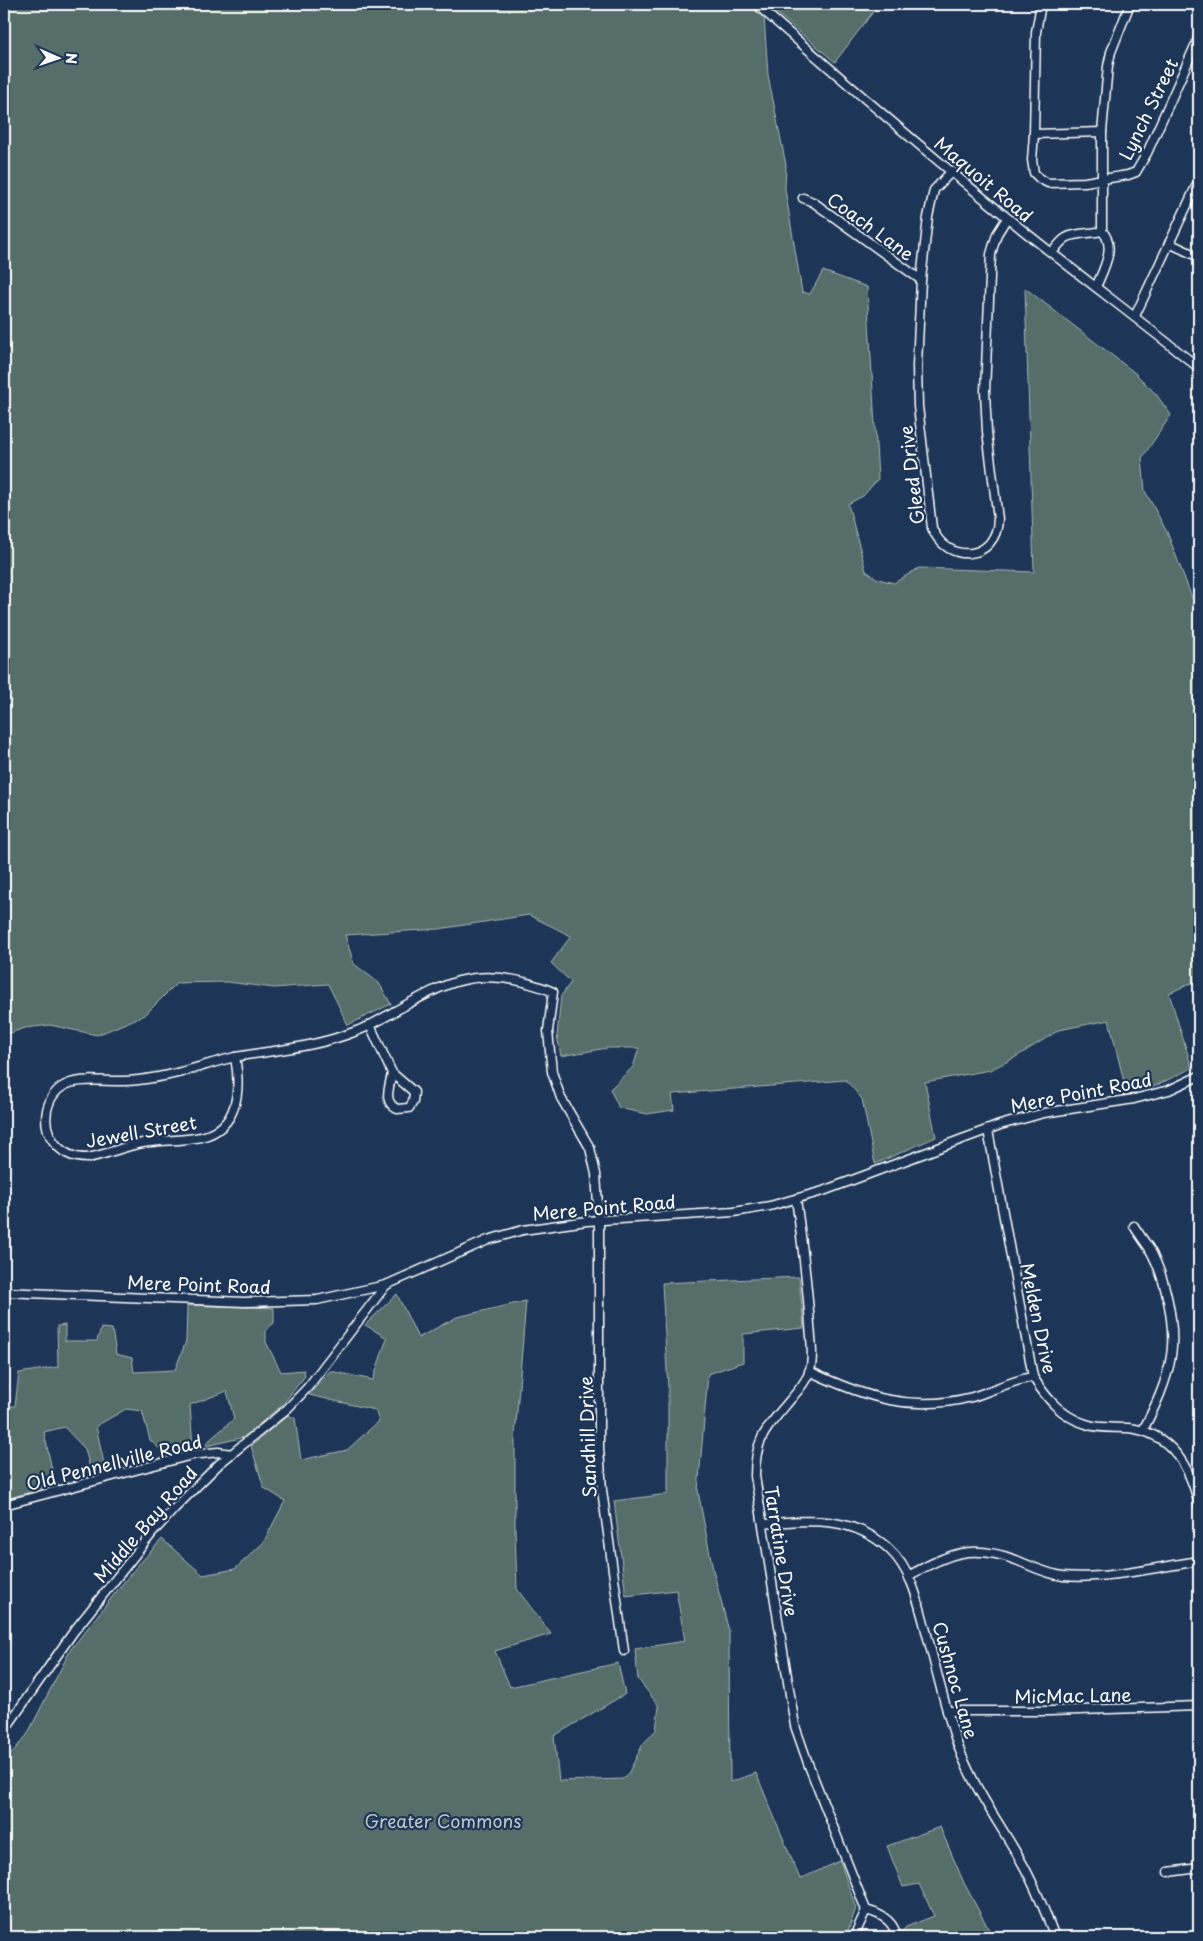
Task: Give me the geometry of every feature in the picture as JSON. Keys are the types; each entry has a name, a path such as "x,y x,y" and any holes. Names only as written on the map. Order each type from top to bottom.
{"street":[{"name":"Maquoit Road","path":"756,4 870,104 1007,218 1135,316 1199,368"},
{"path":"1041,4 1036,32 1034,134 1102,132"},
{"path":"1096,287 1109,254 1108,241 1102,231 1102,132 1106,79 1109,59 1130,4"},
{"name":"Lynch Street","path":"1034,134 1032,160 1034,173 1048,183 1103,179 1136,172 1141,166 1199,36"},
{"name":"Gleed Drive","path":"952,171 934,190 930,203 922,280 916,379 930,515 935,535 944,546 951,550 968,553 990,544 995,538 998,526 987,432 985,381 991,254 997,234 1007,218"},
{"path":"1135,316 1199,180"},
{"name":"Coach Lane","path":"803,198 812,202 922,280"},
{"path":"1052,252 1065,238 1072,235 1102,231"},
{"path":"1169,243 1199,257"},
{"name":"Jewell Street","path":"235,1057 239,1081 235,1107 222,1124 210,1134 184,1139 138,1143 87,1158 78,1158 63,1151 49,1134 46,1122 50,1102 57,1091 78,1080 143,1080 179,1073 235,1057 313,1045 356,1032 431,992 464,979 482,976 501,977 545,988 553,992"},
{"name":"Sandhill Drive","path":"553,992 548,1031 551,1065 561,1098 583,1135 594,1161 599,1220 599,1448 602,1490 624,1651"},
{"path":"370,1025 392,1073 414,1092 414,1102 409,1108 397,1109 388,1102 392,1073"},
{"name":"Mere Point Road","path":"4,1292 244,1302 299,1302 335,1297 386,1285 505,1234 541,1226 599,1220 724,1212 770,1206 796,1200 1000,1124 1044,1113 1134,1099 1169,1090 1199,1076"},
{"name":"Melden Drive","path":"988,1130 1033,1377 1052,1403 1076,1420 1087,1425 1143,1430 1167,1445 1183,1462 1193,1480 1199,1506"},
{"name":"Tarratine Drive","path":"796,1200 809,1306 812,1354 809,1371 798,1391 768,1424 757,1450 756,1476 795,1726 866,1910"},
{"path":"1134,1226 1149,1248 1160,1274 1167,1301 1172,1342 1168,1369 1160,1396 1143,1430"},
{"name":"Middle Bay Road","path":"4,1731 74,1631 154,1531 201,1482 287,1409 308,1387 386,1285"},
{"path":"809,1371 846,1388 881,1399 919,1404 956,1401 1033,1377"},
{"name":"Old Pennellville Road","path":"4,1505 192,1455 218,1452 232,1454"},
{"name":"Cushnoc Lane","path":"763,1524 823,1520 842,1523 874,1538 888,1548 898,1560 908,1576 921,1613 956,1741 987,1805 1025,1868 1055,1937"},
{"path":"908,1576 956,1554 975,1551 1003,1556 1036,1569 1062,1576 1099,1575 1199,1562"},
{"name":"MicMac Lane","path":"947,1711 1050,1711 1199,1706"},
{"path":"1168,1872 1199,1868"},
{"path":"856,1937 856,1932 866,1910 887,1919 892,1924 896,1937"}],"green space":[{"path":"4,4 748,4 764,16 768,75 786,165 785,189 802,292 810,294 823,271 867,287 878,479 863,496 848,504 866,571 878,579 894,583 919,568 1034,572 1025,288 1135,373 1156,394 1171,415 1142,458 1145,491 1167,532 1199,616 1199,982 1197,981 1169,993 1192,1068 1153,1087 1126,1090 1109,1020 1059,1030 1016,1057 990,1070 925,1082 936,1137 875,1164 862,1099 846,1080 672,1094 674,1110 647,1114 619,1108 610,1089 633,1067 639,1048 607,1048 561,1056 557,1036 561,996 571,982 551,963 571,936 529,915 439,929 345,935 354,964 379,983 391,1004 348,1025 328,984 274,988 227,982 177,983 145,1015 97,1035 50,1025 25,1028 4,1035"},
{"path":"766,4 879,4 835,62"},
{"name":"Greater Commons","path":"799,1277 804,1328 743,1334 743,1362 708,1374 698,1491 713,1570 729,1631 730,1782 756,1773 800,1879 840,1861 856,1908 846,1937 4,1937 4,1762 27,1735 71,1649 131,1573 162,1539 203,1575 235,1569 263,1543 285,1501 264,1488 251,1446 288,1415 295,1418 301,1460 347,1450 379,1421 375,1410 309,1395 330,1371 373,1380 387,1338 365,1325 397,1294 418,1338 457,1317 526,1301 515,1436 517,1589 551,1634 495,1651 510,1687 618,1663 625,1694 554,1736 559,1781 623,1779 629,1772 643,1744 656,1730 659,1706 638,1679 635,1649 685,1641 676,1590 626,1596 614,1501 668,1494 668,1388 662,1283"},
{"path":"187,1305 274,1308 274,1323 266,1330 266,1342 281,1372 304,1370 305,1376 282,1405 244,1437 207,1446 206,1443 234,1419 227,1391 190,1405 193,1448 167,1456 150,1440 142,1411 126,1409 96,1426 106,1473 92,1476 85,1449 64,1427 44,1432 55,1484 4,1500 4,1406 15,1406 19,1373 58,1367 57,1326 65,1325 65,1341 97,1341 101,1328 112,1329 116,1354 132,1358 134,1372 175,1370 186,1341"},
{"path":"940,1827 964,1883 993,1937 903,1937 902,1931 906,1927 934,1916 919,1884 903,1887 887,1846"}]}
